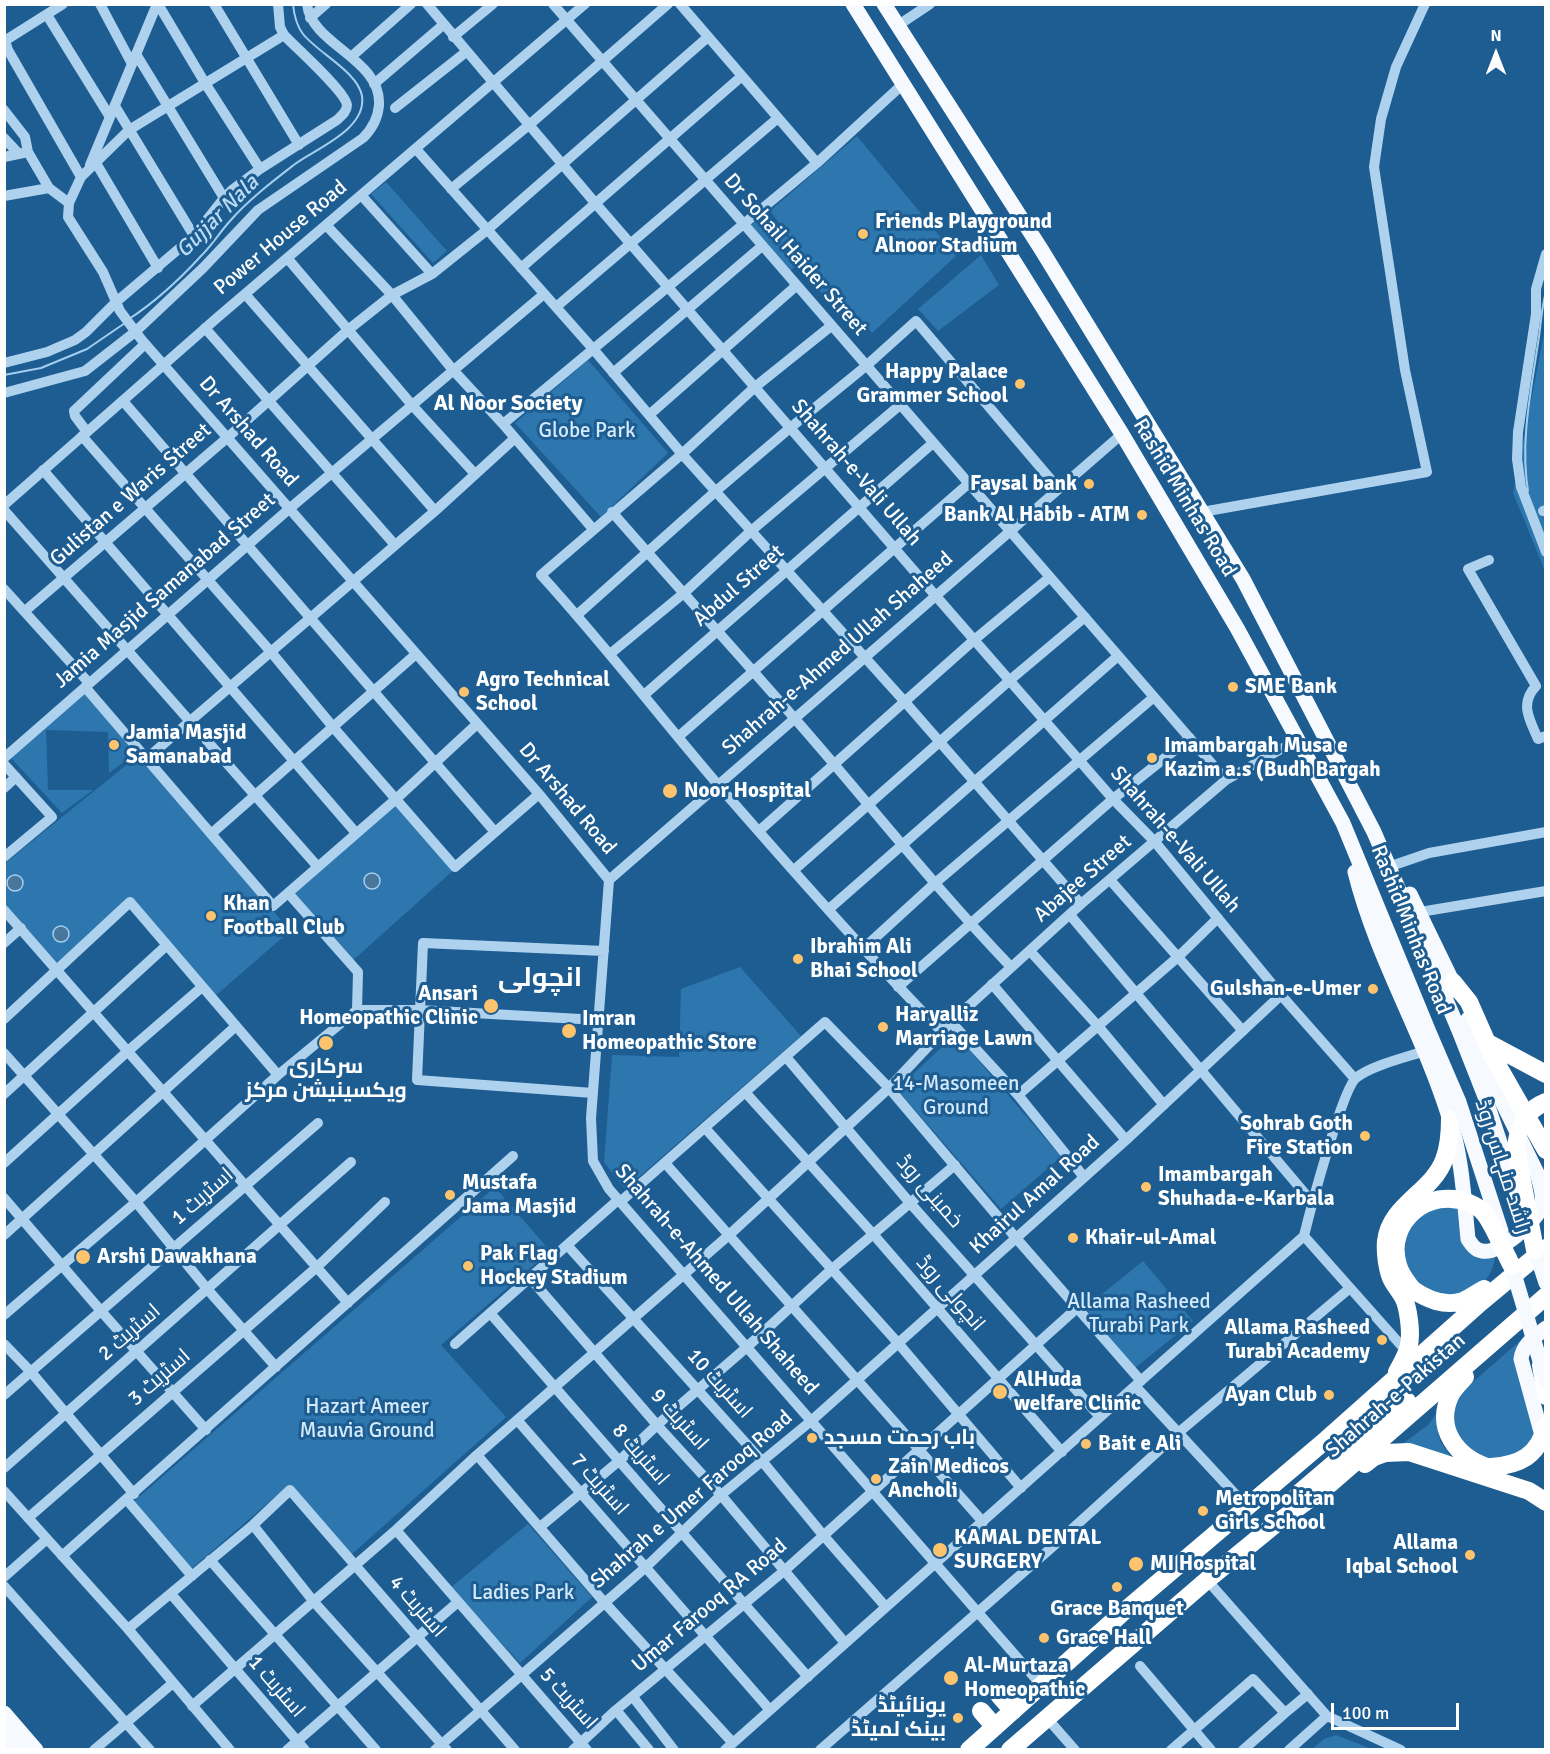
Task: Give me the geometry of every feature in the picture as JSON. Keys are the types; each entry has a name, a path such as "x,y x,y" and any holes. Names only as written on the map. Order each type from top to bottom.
{"highway":[{"path":"1454,982 1469,1002 1486,1042 1545,1150"},
{"path":"1486,1042 1545,1074"},
{"path":"1540,1249 1516,1148 1521,1122 1529,1112 1545,1102"},
{"path":"1390,1384 1407,1352 1411,1339 1406,1303 1391,1277 1386,1239 1401,1208 1434,1177 1444,1162 1450,1137 1450,1119"},
{"path":"1441,1198 1460,1199 1484,1213 1519,1266 1462,1302 1443,1303 1425,1298 1412,1289 1398,1265 1396,1249 1398,1235 1404,1221 1427,1202 1441,1198"},
{"name":"Shahrah-e-Pakistan","path":"1121,1614 1327,1439 1540,1249"},
{"path":"1010,1749 1273,1526 1294,1498 1544,1288"},
{"name":"Shahrah-e-Pakistan","path":"1273,1526 1331,1483 1505,1330 1544,1288"},
{"path":"1505,1330 1450,1395 1446,1409 1446,1423 1450,1438 1461,1454 1473,1462 1491,1467 1509,1466 1523,1460 1534,1450 1543,1437 1545,1426"},
{"path":"1541,1363 1545,1396"},
{"path":"1331,1483 1358,1469 1374,1457 1396,1452 1409,1452 1529,1491 1545,1502"},
{"path":"969,1749 1121,1614 1138,1607 1175,1577 1183,1577 1186,1580 1184,1588 1142,1626 1119,1655"},
{"path":"999,1695 1013,1711"},
{"path":"981,1711 995,1727"}],"main road":[{"name":"Rashid Minhas Road","path":"853,4 1122,434 1237,628 1299,739 1343,823 1428,1044"},
{"name":"Rashid Minhas Road","path":"884,4 1041,249 1243,579 1374,832 1458,1028"},
{"path":"1374,832 1394,865 1454,982 1488,1073 1537,1173 1542,1189 1542,1205 1537,1216 1506,1243 1490,1251 1481,1251 1473,1247 1468,1239 1459,1156 1428,1044"},
{"name":"راشد منہاس روڈ","path":"1458,1028 1540,1249 1544,1288"},
{"name":"راشد منہاس روڈ","path":"1428,1044 1459,1102 1519,1266 1545,1381"},
{"path":"1545,1328 1528,1343 1522,1352 1521,1359 1545,1448"},
{"path":"4,1713 36,1749"},
{"path":"4,1734 18,1749"}],"street":[{"path":"63,4 5,39 8,50 84,174"},
{"path":"100,4 224,198"},
{"path":"214,4 299,145"},
{"path":"4,363 47,351 75,340 94,326 116,302 194,236 224,198 260,169 337,120 346,111 347,105 337,88 284,35 280,27 278,4"},
{"path":"4,393 85,371 130,325 204,268 258,210 372,130 379,100 370,76 318,28 310,18 307,4"},
{"path":"310,18 326,4"},
{"path":"351,57 411,4"},
{"name":"Shahrah-e-Vali Ullah","path":"427,4 453,38 722,350 1113,799 1155,842 1281,995 1355,1079"},
{"path":"453,38 493,4"},
{"name":"Dr Sohail Haider Street","path":"553,4 1226,780"},
{"name":"Power House Road","path":"4,505 205,328 585,4"},
{"path":"451,189 529,125 668,4"},
{"path":"680,4 817,163"},
{"path":"897,26 930,4"},
{"path":"1202,512 1427,472 1405,370 1374,167 1381,119 1395,67 1425,4"},
{"path":"4,138 23,153 49,188 69,203 115,106 155,6"},
{"path":"155,6 260,169"},
{"path":"47,15 110,117"},
{"path":"374,84 443,25"},
{"path":"84,174 129,130 284,35"},
{"name":"Gulistan e Waris Street","path":"24,611 269,402 348,330 392,295 432,273 487,230 708,37"},
{"path":"396,108 466,52"},
{"path":"521,268 742,76"},
{"path":"504,424 817,163 903,84"},
{"path":"115,106 194,236"},
{"path":"4,110 25,137 23,153"},
{"path":"556,308 778,118"},
{"path":"416,149 594,350 682,454 905,702 1081,904"},
{"path":"4,157 23,153"},
{"path":"96,163 158,268"},
{"path":"4,196 49,188"},
{"path":"361,195 432,273"},
{"name":"Dr Arshad Road","path":"69,203 68,217 104,272 116,302 145,344 539,795 609,880"},
{"path":"326,225 392,295 453,370 504,424 593,529"},
{"path":"613,373 762,246"},
{"path":"1545,254 1536,289 1536,314 1518,432 1517,459 1521,486 1545,552"},
{"path":"288,259 412,405 475,474"},
{"path":"649,415 796,286"},
{"path":"245,294 435,511"},
{"name":"Jamia Masjid Samanabad Street","path":"4,758 332,472 544,294"},
{"path":"577,615 716,492 916,321 1058,488"},
{"path":"831,326 755,387 682,454 541,575 759,831 898,987 942,1032"},
{"path":"205,328 395,545"},
{"path":"145,344 74,411 85,434 145,508 272,652 333,727 455,867 539,795"},
{"path":"123,401 495,832"},
{"path":"610,654 684,593 751,531 900,405"},
{"name":"Shahrah-e-Ahmed Ullah Shaheed","path":"1042,1686 619,1201 599,1174 593,1161 591,1118 609,880 1122,434"},
{"path":"146,759 435,511 516,438"},
{"name":"Abdul Street","path":"644,695 933,443"},
{"path":"44,470 356,833"},
{"path":"678,737 968,484"},
{"path":"4,510 318,867"},
{"path":"612,512 904,845 934,884 1011,967"},
{"path":"1489,560 1468,569 1536,686 1529,693 1526,702 1527,713 1538,739 1545,736"},
{"path":"759,831 974,639 1050,577"},
{"path":"4,589 273,906 396,799 477,724"},
{"path":"794,870 938,742 1085,617"},
{"path":"211,834 416,654"},
{"path":"829,909 1119,656"},
{"path":"864,948 934,884 1154,697"},
{"path":"898,987 1113,799 1190,738"},
{"name":"Abajee Street","path":"192,1706 396,1530 633,1317 729,1236 848,1128 951,1022 1081,904 1111,881 1226,780 1299,739"},
{"path":"4,764 52,817 4,857"},
{"path":"4,788 16,777"},
{"path":"1394,865 1429,853 1545,832"},
{"path":"1111,881 1243,1031"},
{"path":"1419,912 1545,891"},
{"path":"288,893 358,972 357,1010"},
{"path":"4,1019 130,902 278,1075"},
{"path":"4,910 348,1303"},
{"path":"1070,915 1312,1202"},
{"path":"1018,1095 1178,957 1218,918"},
{"path":"4,943 21,928"},
{"path":"593,1093 417,1080 423,943 604,951"},
{"path":"4,1094 167,945"},
{"path":"1030,951 1098,1026 1164,1105"},
{"path":"992,984 1126,1140"},
{"path":"4,1163 128,1050 202,987"},
{"name":"Khairul Amal Road","path":"811,1421 1126,1140 1281,995"},
{"path":"4,1315 136,1202 278,1075 357,1010 420,1010 598,1020"},
{"path":"951,1022 1018,1095 1084,1177"},
{"path":"455,1344 825,1023 889,1088 1077,1308 1178,1433 1247,1507"},
{"path":"4,1235 236,1026"},
{"path":"477,1455 604,1602 667,1669 729,1746 1304,1236 1312,1202 1346,1097 1355,1079 1428,1044"},
{"path":"4,1053 136,1202 208,1290 276,1367"},
{"name":"خمینی روڈ","path":"786,1057 910,1203 976,1274 1100,1417"},
{"name":"انچولی روڈ","path":"746,1092 810,1162 1062,1452"},
{"name":"اسٹریٹ 1","path":"4,1395 318,1123"},
{"path":"705,1128 960,1414 1022,1488"},
{"path":"62,1557 513,1156"},
{"name":"اسٹریٹ 2","path":"4,1468 351,1162"},
{"path":"665,1163 983,1522"},
{"path":"540,1527 619,1461 832,1269 955,1165"},
{"path":"4,1198 206,1430"},
{"name":"اسٹریٹ 3","path":"28,1518 317,1267 385,1202"},
{"path":"1304,1236 1407,1352"},
{"name":"اسٹریٹ 10","path":"567,1245 762,1461 885,1606"},
{"name":"اسٹریٹ 9","path":"530,1278 657,1425 722,1496 845,1643"},
{"path":"820,1749 978,1612 1178,1433 1350,1288"},
{"name":"Umar Farooq RA Road","path":"580,1747 616,1710 784,1571 1077,1308"},
{"name":"اسٹریٹ 8","path":"490,1313 808,1677"},
{"path":"4,1344 67,1414 192,1576"},
{"name":"اسٹریٹ 7","path":"518,1421 770,1710"},
{"name":"Shahrah e Umer Farooq Road","path":"441,1748 480,1710 646,1567 722,1496 811,1421"},
{"name":"اسٹریٹ 4","path":"252,1524 290,1490 515,1749"},
{"path":"4,1491 128,1629 230,1749"},
{"path":"128,1629 252,1524 314,1602 441,1748"},
{"name":"اسٹریٹ 5","path":"396,1530 580,1747"},
{"path":"4,1577 47,1539"},
{"path":"210,1560 376,1749"},
{"path":"1207,1580 1327,1716 1401,1749"},
{"path":"4,1586 150,1749"},
{"name":"اسٹریٹ 1","path":"171,1594 305,1749"},
{"path":"286,1749 458,1602"},
{"path":"1140,1666 1211,1749"},
{"path":"1171,1749 1253,1680 1285,1713"},
{"path":"94,1749 173,1683"},
{"path":"1243,1749 1308,1694"},
{"path":"633,1697 674,1749"},
{"path":"616,1710 649,1749"},
{"path":"1289,1749 1327,1716"},
{"path":"1046,1717 1075,1749"}],"green space":[{"name":"Friends Playground Alnoor Stadium","path":"857,136 956,256 872,333 840,296 830,303 798,267 804,261 789,271 750,226 765,213 799,249 770,211"},
{"path":"386,182 447,251 433,263 371,194"},
{"path":"981,255 999,285 938,331 918,309"},
{"path":"1545,329 1545,571 1513,493"},
{"name":"Globe Park","path":"588,360 668,453 601,517 515,423"},
{"path":"84,690 136,753 109,773 108,732 46,730 48,790 93,790 62,813 10,757"},
{"path":"141,753 290,931 214,997 129,902 58,971 5,908 4,864"},
{"path":"396,799 456,868 350,963 288,893"},
{"path":"740,967 801,1036 625,1189 604,1162 612,1055 679,1057 681,989"},
{"name":"14-Masomeen Ground","path":"956,1034 1061,1157 1001,1209 897,1089"},
{"name":"Hazart Ameer Mauvia Ground","path":"495,1187 550,1251 441,1345 506,1417 351,1555 289,1485 191,1569 133,1502"},
{"path":"1441,1206 1456,1208 1460,1211 1462,1237 1495,1255 1490,1273 1479,1287 1464,1293 1433,1296 1406,1272 1405,1248 1409,1231 1419,1217"},
{"name":"Allama Rasheed Turabi Park","path":"1143,1261 1193,1321 1135,1368 1085,1308"},
{"path":"1545,1319 1545,1323 1522,1343 1534,1434 1524,1452 1494,1461 1464,1449 1450,1418 1457,1396"},
{"path":"1436,1414 1440,1441 1453,1460 1401,1445 1428,1425"},
{"name":"Ladies Park","path":"528,1524 592,1597 520,1663 450,1588"},
{"path":"1336,1735 1372,1749 1312,1749 1324,1739"}],"shaded area":[{"path":"372,873 380,881 372,889 364,881"},
{"path":"15,875 23,883 15,891 7,883"},
{"path":"61,926 69,934 61,942 53,934"}],"waterway":[{"name":"Gujjar Nala","path":"129,319 158,298 185,273 226,225 253,198 295,164 339,136 357,118 362,96 359,87 346,71 303,34 296,20 293,4"},
{"path":"1528,491 1525,454 1527,417 1546,292"},
{"name":"Gujjar Nala","path":"4,375 41,368 87,349 125,323"}],"place":[{"name":"Friends Playground Alnoor Stadium","path":"863,234"},
{"name":"Happy Palace Grammer School","path":"1020,384"},
{"name":"Faysal bank","path":"1089,484"},
{"name":"Bank Al Habib - ATM","path":"1142,515"},
{"name":"SME Bank","path":"1233,687"},
{"name":"Agro Technical School","path":"464,692"},
{"name":"Jamia Masjid Samanabad","path":"114,745"},
{"name":"Imambargah Musa e Kazim a.s (Budh Bargah","path":"1152,758"},
{"name":"Noor Hospital","path":"670,791"},
{"name":"Khan Football Club","path":"211,916"},
{"name":"Ibrahim Ali Bhai School","path":"798,959"},
{"name":"Gulshan-e-Umer","path":"1373,989"},
{"name":"Ansari Homeopathic Clinic","path":"491,1006"},
{"name":"Haryalliz Marriage Lawn","path":"883,1027"},
{"name":"Imran Homeopathic Store","path":"569,1031"},
{"name":"سرکاری ویکسینیشن مرکز","path":"326,1043"},
{"name":"Sohrab Goth Fire Station","path":"1365,1136"},
{"name":"Imambargah Shuhada-e-Karbala","path":"1146,1187"},
{"name":"Mustafa Jama Masjid","path":"450,1195"},
{"name":"Khair-ul-Amal","path":"1073,1238"},
{"name":"Arshi Dawakhana","path":"83,1257"},
{"name":"Pak Flag Hockey Stadium","path":"468,1266"},
{"name":"Allama Rasheed Turabi Academy","path":"1382,1340"},
{"name":"AlHuda welfare Clinic","path":"1000,1392"},
{"name":"Ayan Club","path":"1329,1395"},
{"name":"باب رحمت مسجد","path":"812,1438"},
{"name":"Bait e Ali","path":"1086,1444"},
{"name":"Zain Medicos Ancholi","path":"876,1479"},
{"name":"Metropolitan Girls School","path":"1203,1511"},
{"name":"KAMAL DENTAL SURGERY","path":"940,1550"},
{"name":"Allama Iqbal School","path":"1470,1555"},
{"name":"MI Hospital","path":"1136,1564"},
{"name":"Grace Banquet","path":"1117,1587"},
{"name":"Grace Hall","path":"1044,1638"},
{"name":"Al-Murtaza Homeopathic","path":"951,1678"},
{"name":"یونائیٹڈ بینک لمیٹڈ","path":"958,1718"}],"district":[{"name":"Al Noor Society","path":"508,404"},
{"name":"انچولی","path":"540,979"}]}
